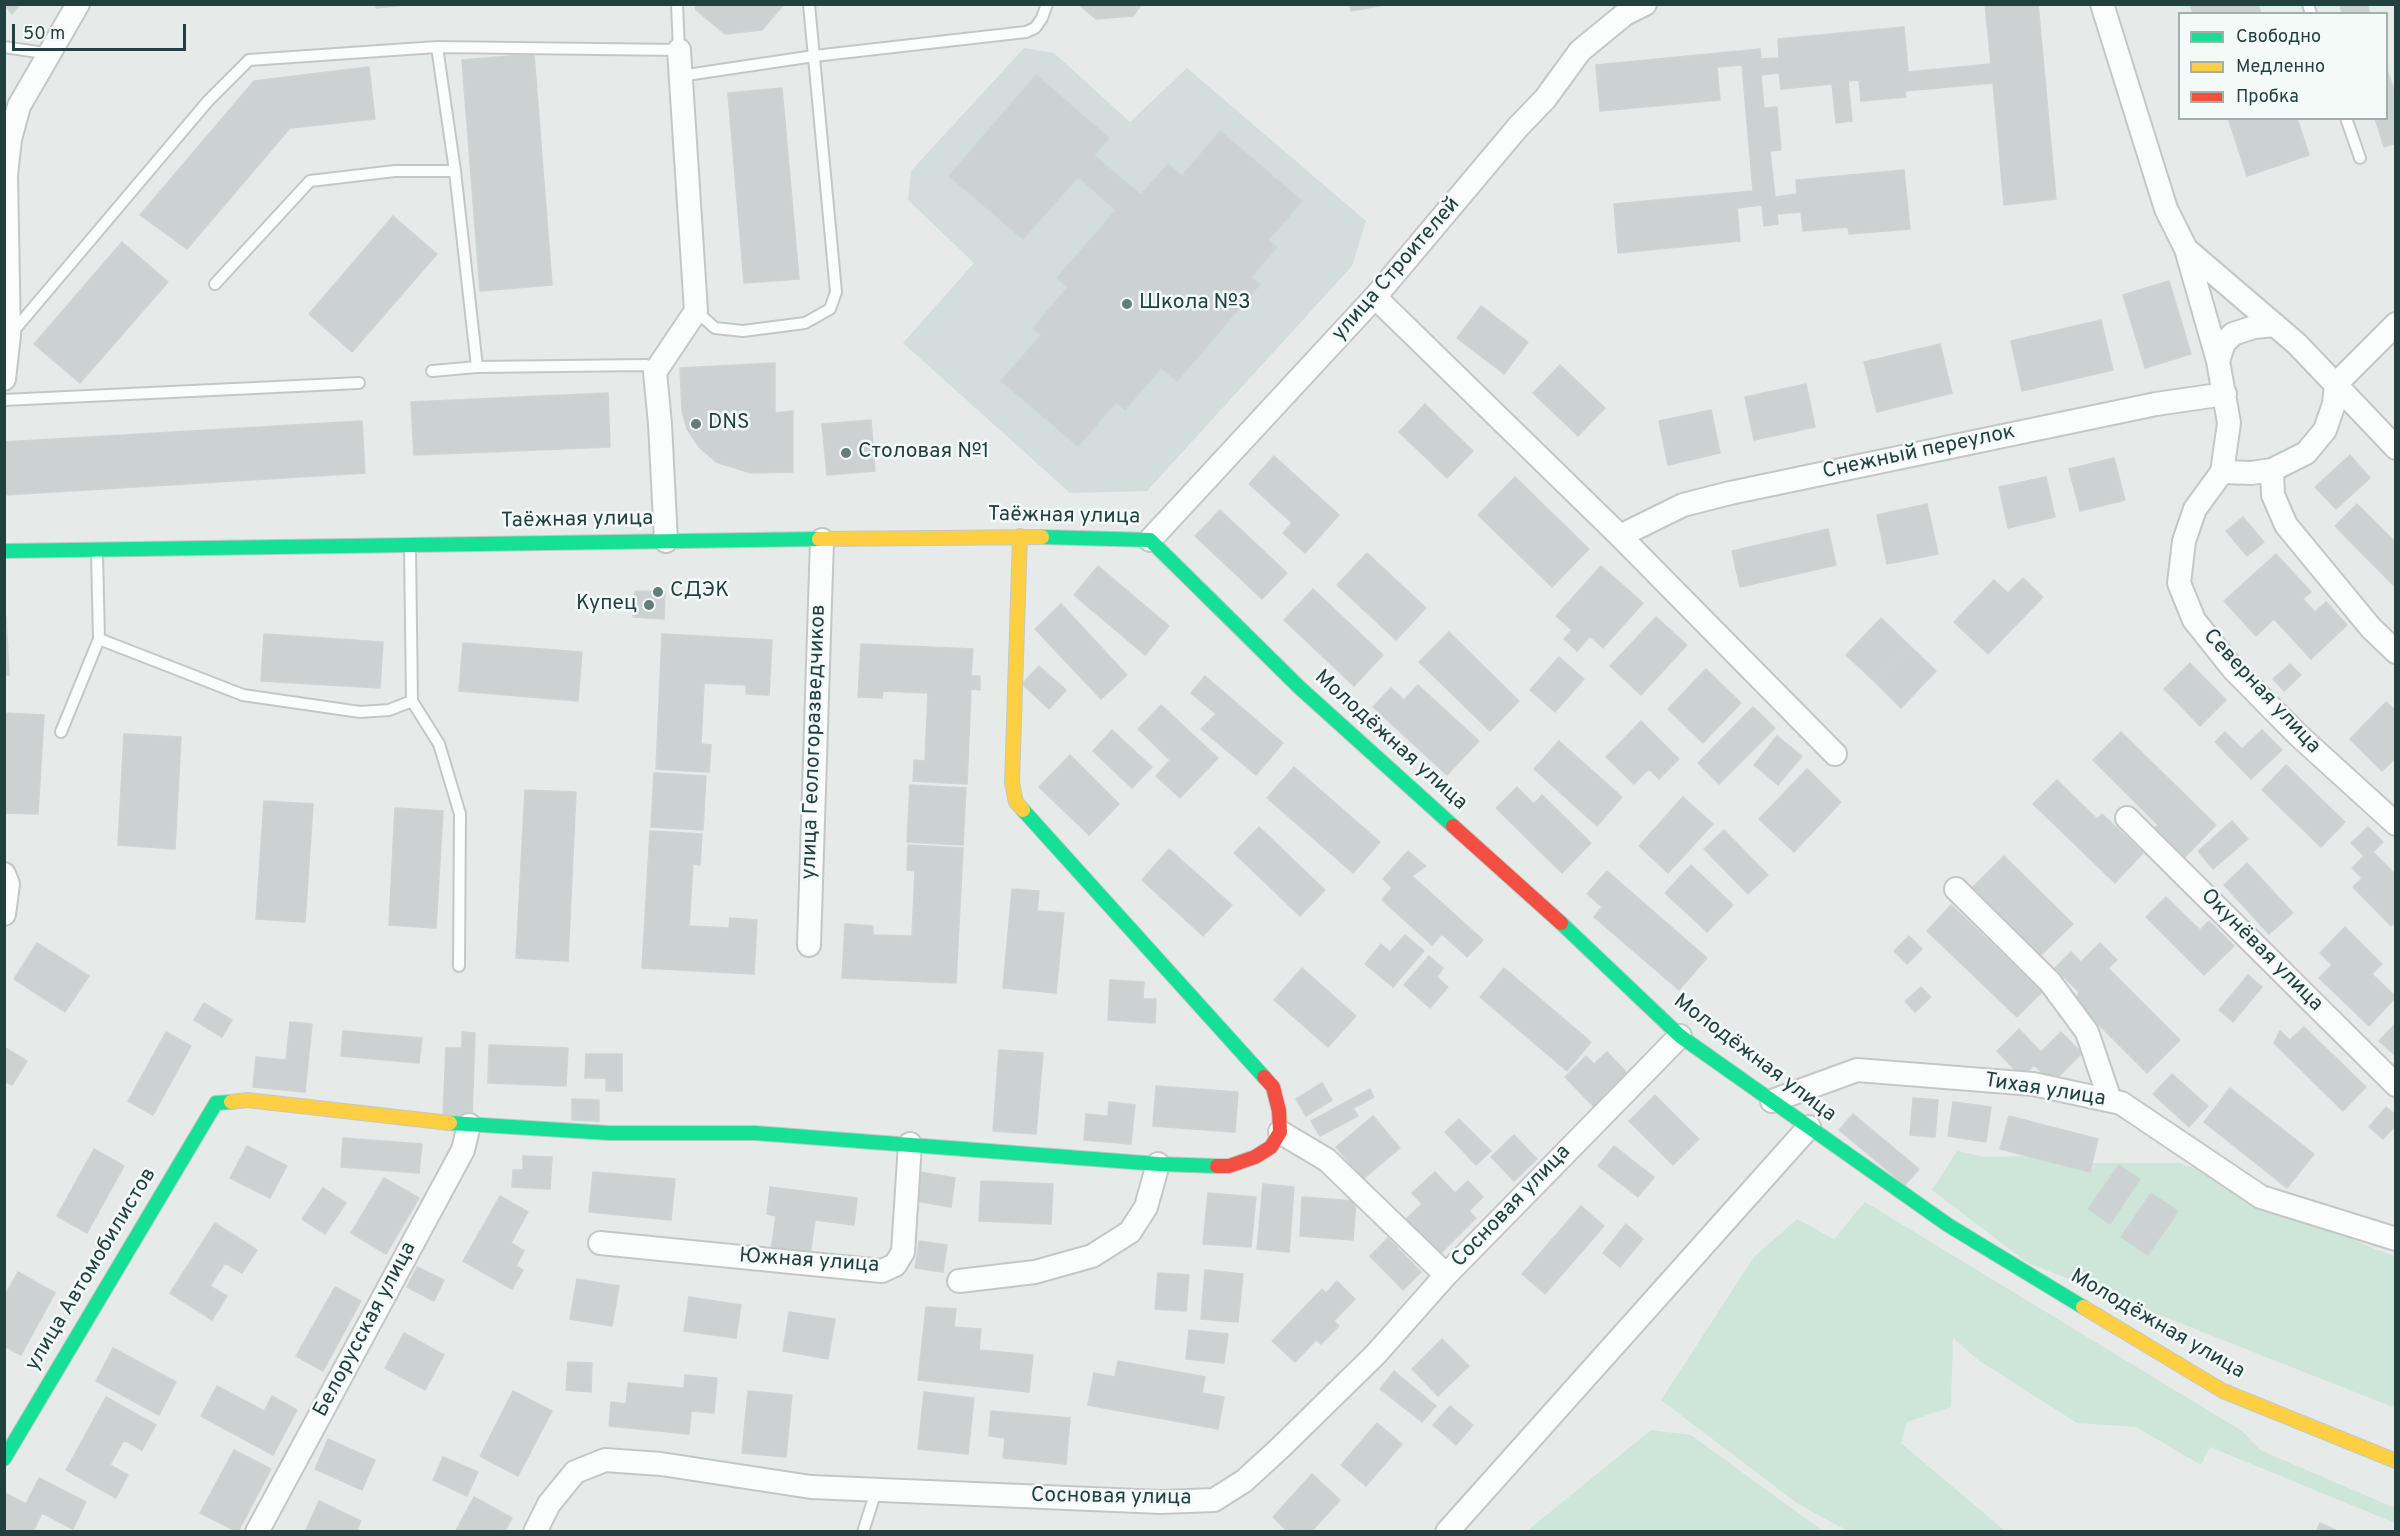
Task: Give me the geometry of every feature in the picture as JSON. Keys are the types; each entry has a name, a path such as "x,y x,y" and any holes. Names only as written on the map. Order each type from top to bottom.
{"main road":[{"name":"Таёжная улица","path":"4,551 1020,536 1150,540"},
{"path":"469,1125 609,1133 755,1133 1158,1164 1229,1166 1255,1157 1272,1147 1280,1132 1279,1111 1273,1087 1016,802 1012,783 1020,536"},
{"name":"Молодёжная улица","path":"1150,540 1300,688 1584,944 1680,1036 1948,1225 2223,1391 2396,1461"},
{"name":"улица Автомобилистов","path":"4,1459 216,1103 247,1101 469,1125"}],"street":[{"path":"4,380 9,335 5,175 10,139 19,106 78,4"},
{"name":"улица Строителей","path":"1150,540 1375,297 1518,127 1545,99 1580,51 1625,14 1645,4"},
{"path":"2102,4 2166,209 2186,249 2275,325 2336,384 2396,448"},
{"path":"666,541 655,372 696,311 680,50"},
{"name":"Северная улица","path":"2186,249 2218,361 2229,423 2222,472 2195,509 2184,541 2179,583 2194,620 2233,669 2297,734 2396,824"},
{"path":"1375,297 1620,536 1835,754"},
{"path":"2222,472 2250,473 2272,470 2306,453 2325,430 2334,404 2336,384 2396,324"},
{"path":"2218,361 2224,343 2233,334 2254,327 2275,325"},
{"name":"Снежный переулок","path":"1620,536 1683,505 1730,493 2098,416 2225,394"},
{"path":"2272,470 2273,495 2286,525 2372,628 2396,652"},
{"name":"улица Геологоразведчиков","path":"808,945 822,540"},
{"name":"Окунёвая улица","path":"2127,818 2396,1085"},
{"path":"4,874 8,884 4,914"},
{"path":"1956,889 2056,990 2087,1032 2110,1101"},
{"name":"Сосновая улица","path":"535,1532 549,1504 575,1473 605,1460 661,1464 811,1487 1161,1502 1214,1500 1244,1481 1376,1354 1446,1275 1680,1036"},
{"name":"Тихая улица","path":"1772,1101 1857,1070 2033,1084 2121,1103 2261,1197 2396,1239"},
{"name":"Белорусская улица","path":"257,1532 463,1150 469,1125"},
{"path":"1447,1532 1809,1127"},
{"path":"1280,1132 1327,1160 1446,1275"},
{"name":"Южная улица","path":"600,1243 882,1271 895,1264 903,1252 910,1144"},
{"path":"959,1281 1035,1272 1092,1256 1130,1232 1146,1207 1158,1164"}],"lane":[{"path":"9,335 208,102 249,60 437,47 680,50 677,4"},
{"path":"696,311 715,328 743,331 805,323 830,309 836,292 809,4"},
{"path":"680,76 814,56 1026,32 1035,28 1047,4"},
{"path":"4,47 51,54"},
{"path":"437,47 455,171 477,367"},
{"path":"2347,120 2360,158"},
{"path":"214,284 310,181 395,171 455,171"},
{"path":"432,371 477,367 646,365 655,372"},
{"path":"4,400 359,383"},
{"path":"410,545 412,700 439,744 460,814 459,966"},
{"path":"61,732 99,639 97,549"},
{"path":"99,639 243,695 360,712 390,710 412,700"},
{"path":"863,1532 876,1491"}],"shaded area":[{"name":"Школа №3","path":"1024,48 1054,53 1130,122 1187,68 1366,221 1352,266 1147,491 1070,493 903,343 974,263 908,200 911,171"}],"green space":[{"path":"1957,1151 1984,1157 2029,1156 2071,1163 2179,1163 2225,1179 2296,1214 2395,1256 2395,1408 2028,1263 1932,1190"},
{"path":"1865,1202 2242,1431 2260,1450 2395,1508 2395,1523 2210,1447 2201,1465 2136,1427 2077,1423 1978,1360 1953,1338 1951,1407 1907,1422 1901,1443 2005,1531 1848,1531 1798,1504 1661,1400 1754,1257 1797,1219 1834,1239"},
{"path":"1651,1430 1691,1435 1823,1531 1527,1531"}],"building":[{"path":"4,4 20,4 12,14"},
{"path":"376,4 415,4 376,8"},
{"path":"695,4 784,4 762,30 725,34 696,10"},
{"path":"1078,4 1142,4 1133,16 1096,19"},
{"path":"1350,4 1389,4 1351,11"},
{"path":"1985,4 2038,4 2056,199 2004,205 1993,83 1905,91 1906,97 1861,101 1859,80 1848,81 1852,121 1836,123 1832,84 1781,89 1779,73 1761,75 1764,108 1777,107 1781,150 1770,151 1775,197 1797,194 1796,180 1904,170 1910,229 1849,234 1848,227 1803,231 1801,212 1777,214 1778,224 1764,226 1762,205 1737,208 1740,241 1618,253 1614,204 1753,191 1742,65 1717,67 1720,100 1600,111 1596,65 1760,49 1761,59 1779,58 1778,39 1904,27 1908,72 1991,64"},
{"path":"2190,4 2258,4 2260,12 2192,12"},
{"path":"2340,4 2367,4 2369,12 2342,12"},
{"path":"534,54 552,285 480,291 462,60"},
{"path":"369,67 375,119 290,128 187,249 140,215 254,81"},
{"path":"2388,73 2396,96 2396,143 2384,147 2376,120 2388,120"},
{"path":"1036,75 1109,138 1094,155 1141,195 1168,164 1182,176 1220,131 1302,201 1268,240 1277,247 1251,277 1260,284 1177,381 1161,368 1125,410 1116,402 1078,446 1001,381 1041,335 1033,328 1068,287 1057,278 1116,210 1078,177 1023,239 949,176"},
{"path":"782,88 799,279 744,283 728,93"},
{"path":"2229,120 2298,120 2309,155 2247,176"},
{"path":"393,216 437,254 352,352 309,314"},
{"path":"122,242 168,282 80,383 34,344"},
{"path":"2169,281 2191,354 2145,368 2123,295"},
{"path":"1481,306 1528,342 1504,374 1457,338"},
{"path":"2101,320 2113,370 2022,391 2011,341"},
{"path":"1940,344 1952,393 1877,412 1864,362"},
{"path":"775,363 775,413 793,411 793,472 751,473 716,462 699,447 687,429 682,411 680,368"},
{"path":"1560,365 1605,408 1578,436 1533,393"},
{"path":"1806,384 1815,427 1754,440 1745,397"},
{"path":"608,393 610,447 414,455 411,402"},
{"path":"1425,404 1473,451 1447,478 1399,432"},
{"path":"1711,410 1720,453 1668,465 1659,421"},
{"path":"871,420 875,471 827,475 822,424"},
{"path":"362,421 365,473 4,495 4,442"},
{"path":"2350,455 2370,478 2336,509 2315,487"},
{"path":"1274,456 1339,515 1305,553 1283,533 1292,523 1249,484"},
{"path":"2114,458 2125,500 2080,511 2069,469"},
{"path":"1515,477 1589,549 1552,587 1478,515"},
{"path":"2046,477 2055,517 2008,528 1999,487"},
{"path":"1927,504 1938,554 1887,564 1877,515"},
{"path":"2357,504 2396,543 2396,588 2335,526"},
{"path":"1220,510 1287,573 1262,599 1195,536"},
{"path":"2243,517 2264,542 2247,556 2226,531"},
{"path":"1828,529 1836,565 1740,587 1732,551"},
{"path":"1367,553 1426,608 1396,640 1337,585"},
{"path":"2276,554 2311,592 2303,599 2315,612 2326,602 2347,625 2311,659 2274,619 2256,636 2224,601"},
{"path":"1098,566 1169,626 1145,655 1074,595"},
{"path":"1601,566 1643,603 1603,648 1590,636 1577,651 1564,639 1572,630 1556,616"},
{"path":"2023,578 2043,597 1988,654 1954,622 1994,580 2008,593"},
{"path":"1313,589 1383,655 1354,686 1284,620"},
{"name":"Купец","path":"635,591 665,592 664,619 633,617"},
{"path":"1061,604 1127,675 1101,699 1035,629"},
{"path":"4,616 6,616 9,675 4,675"},
{"path":"1656,617 1687,645 1641,695 1610,666"},
{"path":"1881,618 1909,645 1874,681 1846,655"},
{"path":"1449,632 1519,701 1490,731 1419,662"},
{"path":"264,634 383,642 380,688 261,681"},
{"path":"662,634 772,640 769,695 746,694 746,685 704,683 701,744 711,745 709,772 656,769"},
{"path":"463,643 582,652 578,701 459,691"},
{"path":"861,644 973,649 971,676 980,676 980,690 971,689 967,784 913,781 914,760 925,761 928,693 883,691 882,698 858,697"},
{"path":"1909,645 1936,671 1901,708 1874,681"},
{"path":"1559,657 1584,679 1555,712 1530,690"},
{"path":"2190,663 2226,700 2200,726 2164,689"},
{"path":"2290,664 2301,675 2284,691 2273,679"},
{"path":"1039,666 1066,690 1049,709 1022,684"},
{"path":"1706,669 1741,703 1703,743 1668,709"},
{"path":"1205,676 1283,743 1256,775 1201,729 1216,714 1191,693"},
{"path":"1418,685 1479,741 1447,775 1373,707 1391,688 1404,700"},
{"path":"2386,702 2396,711 2396,758 2382,771 2350,739"},
{"path":"1161,705 1218,758 1180,798 1156,776 1170,760 1138,729"},
{"path":"1753,707 1775,728 1719,784 1698,763"},
{"path":"4,713 44,715 38,814 4,813"},
{"path":"1641,721 1679,759 1659,779 1649,769 1634,784 1606,757"},
{"path":"1112,730 1152,767 1132,788 1093,751"},
{"path":"2262,730 2282,750 2251,779 2215,742 2225,732 2242,749"},
{"path":"2121,732 2216,825 2182,860 2152,831 2158,825 2093,760"},
{"path":"124,734 181,737 175,849 118,845"},
{"path":"1777,736 1802,756 1778,785 1754,765"},
{"path":"1559,741 1622,797 1597,826 1534,769"},
{"path":"1070,755 1119,804 1089,835 1039,787"},
{"path":"2286,765 2345,822 2321,847 2262,790"},
{"path":"1294,767 1380,842 1353,873 1267,798"},
{"path":"1807,769 1841,802 1794,852 1759,819"},
{"path":"654,773 706,776 703,830 651,827"},
{"path":"2057,780 2097,819 2102,814 2143,853 2115,883 2033,804"},
{"path":"910,785 966,788 963,845 907,842"},
{"path":"1517,787 1534,804 1542,795 1591,843 1562,873 1496,808"},
{"path":"525,790 576,792 568,961 516,958"},
{"path":"1683,797 1713,824 1668,873 1639,846"},
{"path":"264,801 313,804 305,922 256,919"},
{"path":"395,808 443,811 436,928 389,925"},
{"path":"2232,821 2248,839 2213,869 2198,851"},
{"path":"1259,827 1325,890 1300,916 1234,853"},
{"path":"2368,827 2383,842 2373,852 2396,875 2396,922 2391,926 2353,887 2362,878 2352,868 2364,856 2351,843"},
{"path":"1724,830 1768,875 1748,894 1704,849"},
{"path":"650,831 702,834 700,865 693,864 689,926 729,928 730,918 757,920 754,974 642,968"},
{"path":"908,845 963,848 956,983 842,978 845,924 873,926 873,935 912,936 915,871 907,870"},
{"path":"1169,849 1232,905 1203,936 1142,880"},
{"path":"1408,851 1426,866 1412,876 1483,940 1467,957 1442,934 1432,945 1382,900 1392,888 1383,879"},
{"path":"2004,856 2073,924 2041,955 1973,887"},
{"path":"2247,863 2293,913 2269,934 2224,885"},
{"path":"1691,865 1733,905 1707,932 1665,893"},
{"path":"1607,871 1707,958 1679,990 1594,917 1602,907 1587,894"},
{"path":"1012,889 1039,891 1037,911 1064,913 1056,993 1003,988"},
{"path":"2166,897 2200,930 2209,921 2234,946 2204,975 2146,917"},
{"path":"1951,905 2042,992 2017,1017 1927,931"},
{"path":"2345,927 2382,964 2372,974 2396,997 2369,1026 2319,978 2332,965 2320,953"},
{"path":"1405,935 1424,951 1393,987 1365,964 1381,944 1390,952"},
{"path":"1909,936 1922,949 1907,964 1894,951"},
{"path":"37,943 89,976 65,1012 14,979"},
{"path":"2100,943 2117,960 2108,968 2180,1040 2147,1073 2075,1001 2079,992 2055,968 2071,952 2081,962"},
{"path":"1429,956 1443,968 1437,977 1448,987 1430,1008 1404,985"},
{"path":"1302,968 1356,1016 1328,1047 1274,1000"},
{"path":"1504,968 1591,1042 1567,1071 1480,997"},
{"path":"2248,975 2262,987 2233,1022 2219,1010"},
{"path":"1110,980 1144,982 1143,999 1156,999 1155,1023 1108,1020"},
{"path":"1921,987 1931,997 1915,1012 1905,1001"},
{"path":"204,1003 232,1020 222,1037 194,1020"},
{"path":"290,1022 312,1024 305,1092 253,1087 256,1057 286,1060"},
{"path":"2396,1023 2396,1056 2379,1041"},
{"path":"2304,1027 2366,1087 2343,1111 2274,1043 2280,1031 2290,1040"},
{"path":"2019,1029 2041,1052 2061,1032 2082,1053 2052,1083 2034,1065 2022,1077 1997,1051"},
{"path":"343,1031 422,1038 419,1063 341,1056"},
{"path":"166,1032 191,1046 153,1115 128,1101"},
{"path":"462,1032 475,1033 472,1117 443,1116 446,1048 462,1048"},
{"path":"489,1045 568,1048 566,1086 488,1083"},
{"path":"4,1047 27,1061 12,1085 4,1081"},
{"path":"999,1050 1043,1053 1036,1134 993,1131"},
{"path":"1607,1052 1630,1076 1596,1109 1565,1077 1586,1056 1594,1064"},
{"path":"586,1054 622,1054 622,1091 606,1091 606,1078 585,1078"},
{"path":"2172,1074 2208,1106 2189,1127 2153,1094"},
{"path":"1322,1083 1332,1100 1306,1116 1296,1099"},
{"path":"1156,1086 1238,1092 1235,1132 1153,1126"},
{"path":"2230,1088 2314,1154 2287,1188 2204,1122"},
{"path":"1370,1089 1374,1097 1353,1108 1358,1116 1320,1136 1311,1121"},
{"path":"1655,1095 1699,1139 1673,1165 1629,1121"},
{"path":"1913,1098 1938,1100 1935,1137 1910,1135"},
{"path":"572,1099 599,1100 599,1121 572,1120"},
{"path":"1109,1102 1135,1105 1131,1144 1084,1140 1086,1114 1108,1116"},
{"path":"1953,1102 1991,1107 1986,1142 1948,1136"},
{"path":"2386,1107 2396,1115 2396,1125 2383,1139 2369,1127"},
{"path":"1853,1114 1919,1169 1905,1185 1839,1130"},
{"path":"1373,1116 1400,1148 1363,1179 1336,1147"},
{"path":"2009,1116 2098,1139 2090,1172 2000,1149"},
{"path":"1459,1119 1491,1151 1476,1165 1445,1132"},
{"path":"1514,1135 1537,1159 1514,1181 1491,1157"},
{"path":"343,1138 422,1144 419,1173 341,1167"},
{"path":"247,1146 287,1166 270,1198 230,1178"},
{"path":"1614,1146 1654,1177 1638,1197 1598,1166"},
{"path":"94,1149 124,1166 87,1233 57,1216"},
{"path":"523,1156 552,1157 550,1189 512,1187 513,1170 523,1170"},
{"path":"2119,1165 2140,1179 2110,1224 2088,1209"},
{"path":"593,1172 675,1179 671,1220 589,1212"},
{"path":"920,1172 955,1178 951,1207 916,1201"},
{"path":"1435,1172 1455,1193 1468,1181 1483,1197 1469,1211 1476,1218 1438,1256 1404,1221 1422,1204 1412,1193"},
{"path":"384,1178 419,1198 386,1254 351,1233"},
{"path":"981,1181 1053,1184 1051,1224 979,1221"},
{"path":"1263,1184 1294,1187 1289,1252 1257,1249"},
{"path":"770,1187 857,1198 854,1225 815,1220 810,1256 771,1251 776,1216 767,1214"},
{"path":"323,1188 346,1203 325,1234 302,1219"},
{"path":"1208,1193 1256,1197 1251,1247 1203,1244"},
{"path":"2151,1193 2178,1211 2148,1255 2121,1237"},
{"path":"500,1196 528,1212 511,1243 524,1251 516,1266 523,1270 512,1289 463,1261"},
{"path":"1302,1197 1356,1201 1353,1240 1300,1236"},
{"path":"1581,1206 1604,1226 1545,1294 1522,1274"},
{"path":"215,1223 257,1250 242,1273 225,1263 210,1286 227,1296 212,1320 170,1293"},
{"path":"1626,1224 1643,1239 1620,1267 1603,1253"},
{"path":"1388,1238 1421,1272 1403,1290 1370,1256"},
{"path":"919,1241 947,1245 943,1272 915,1268"},
{"path":"417,1267 444,1280 434,1301 407,1287"},
{"path":"1205,1270 1243,1274 1238,1322 1201,1319"},
{"path":"18,1272 55,1293 21,1355 4,1346 4,1297"},
{"path":"1158,1273 1189,1275 1186,1311 1155,1309"},
{"path":"577,1279 619,1286 612,1326 570,1319"},
{"path":"1337,1281 1355,1299 1334,1321 1339,1326 1321,1344 1316,1340 1295,1362 1272,1341 1322,1289 1326,1293"},
{"path":"335,1287 361,1301 323,1371 296,1356"},
{"path":"689,1297 741,1305 736,1338 684,1331"},
{"path":"926,1307 956,1309 954,1327 981,1329 979,1350 1033,1355 1029,1392 918,1380"},
{"path":"789,1312 835,1319 828,1359 783,1351"},
{"path":"1189,1330 1228,1334 1224,1363 1186,1359"},
{"path":"404,1333 444,1355 425,1390 385,1368"},
{"path":"1442,1339 1469,1366 1438,1396 1412,1369"},
{"path":"113,1348 176,1382 159,1415 96,1381"},
{"path":"1118,1361 1205,1377 1202,1393 1224,1397 1218,1429 1088,1405 1094,1373 1115,1377"},
{"path":"568,1362 592,1363 591,1392 566,1390"},
{"path":"1394,1371 1436,1406 1422,1422 1380,1389"},
{"path":"685,1375 717,1378 714,1413 691,1411 689,1434 609,1426 611,1402 626,1404 628,1383 684,1388"},
{"path":"217,1386 264,1411 272,1396 297,1410 273,1455 201,1416"},
{"path":"513,1391 552,1411 518,1476 480,1456"},
{"path":"748,1391 792,1395 786,1457 742,1453"},
{"path":"924,1392 974,1398 968,1454 918,1449"},
{"path":"106,1397 156,1425 142,1450 124,1440 110,1465 128,1475 116,1498 66,1470"},
{"path":"1450,1406 1473,1425 1456,1445 1433,1425"},
{"path":"991,1411 1070,1418 1066,1464 1003,1458 1005,1438 989,1436"},
{"path":"1377,1423 1402,1444 1366,1486 1341,1465"},
{"path":"328,1439 375,1460 362,1490 315,1469"},
{"path":"234,1450 271,1469 238,1532 200,1513"},
{"path":"443,1457 478,1472 467,1496 433,1480"},
{"path":"1312,1474 1340,1500 1311,1532 1288,1532 1273,1517"},
{"path":"39,1478 86,1502 73,1529 42,1513 33,1532 12,1532 4,1528 4,1499 7,1494 26,1504"},
{"path":"474,1497 512,1518 505,1531 501,1529 499,1532 455,1532"},
{"path":"319,1501 361,1521 356,1532 305,1532"},
{"path":"2320,1523 2340,1532 2316,1532"}],"traffic: fast":[{"path":"1042,537 1150,540 1300,688 1453,826"},
{"path":"4,551 819,539"},
{"path":"1023,810 1264,1077"},
{"path":"1561,923 1680,1036 1948,1225 2083,1307"},
{"path":"4,1459 216,1103 231,1102"},
{"path":"450,1123 609,1133 755,1133 1158,1164 1217,1166"}],"traffic: slow":[{"path":"1020,536 1012,783 1016,802 1023,810"},
{"path":"819,539 1042,537"},
{"path":"231,1102 247,1100 450,1123"},
{"path":"2083,1307 2223,1391 2396,1461"}],"traffic: jam":[{"path":"1453,826 1561,923"},
{"path":"1217,1166 1229,1166 1255,1157 1271,1147 1280,1132 1279,1111 1273,1087 1264,1077"}],"place":[{"name":"Школа №3","path":"1127,304"},
{"name":"DNS","path":"696,424"},
{"name":"Столовая №1","path":"846,453"},
{"name":"СДЭК","path":"658,592"},
{"name":"Купец","path":"649,605"}]}
